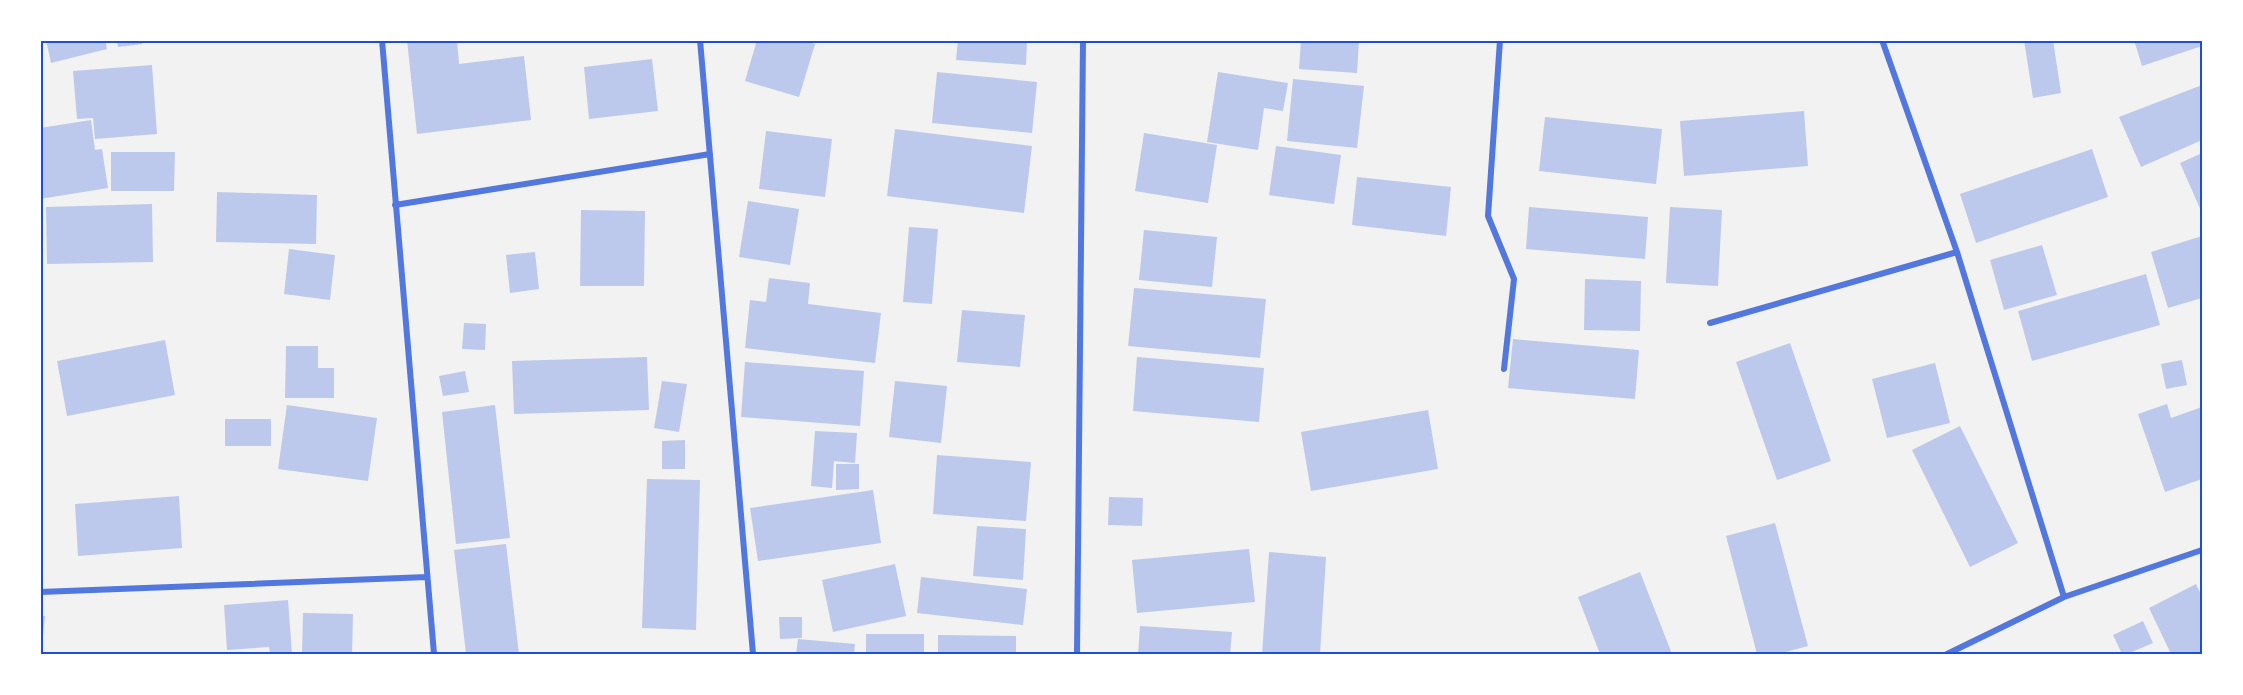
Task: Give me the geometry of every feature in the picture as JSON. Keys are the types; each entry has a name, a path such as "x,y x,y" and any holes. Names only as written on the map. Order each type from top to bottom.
{"street":[{"path":"382,40 434,654"},
{"path":"700,40 753,654"},
{"path":"1077,654 1083,40"},
{"path":"1500,40 1488,216 1514,279 1504,369"},
{"path":"1882,40 1957,252 2064,597"},
{"path":"395,205 710,154"},
{"path":"1710,323 1957,252"},
{"path":"1947,654 2064,597 2202,550"},
{"path":"40,592 427,577"}],"building":[{"path":"46,40 105,40 107,49 51,63"},
{"path":"117,40 141,40 142,44 118,47"},
{"path":"407,40 457,40 459,64 524,56 531,120 417,134"},
{"path":"757,40 803,40 815,44 799,97 745,81"},
{"path":"958,40 1027,40 1026,65 956,60"},
{"path":"1301,40 1359,40 1357,73 1299,69"},
{"path":"2024,40 2053,40 2061,93 2033,98"},
{"path":"2134,40 2202,40 2202,46 2142,66"},
{"path":"652,59 658,111 589,119 584,67"},
{"path":"152,65 157,134 95,139 93,118 77,119 73,71"},
{"path":"937,72 1037,82 1032,133 932,123"},
{"path":"1218,72 1288,83 1283,111 1264,108 1258,150 1207,142"},
{"path":"1293,79 1364,86 1357,148 1287,141"},
{"path":"2202,85 2202,140 2141,167 2119,117"},
{"path":"1804,111 1808,166 1684,176 1680,121"},
{"path":"1545,117 1662,129 1656,184 1539,171"},
{"path":"91,120 95,150 102,149 108,188 40,199 40,128"},
{"path":"895,129 1032,146 1024,213 887,196"},
{"path":"766,131 832,139 825,197 759,189"},
{"path":"1144,133 1217,145 1208,203 1135,191"},
{"path":"1276,146 1341,155 1334,204 1269,195"},
{"path":"2092,149 2108,197 1976,243 1960,194"},
{"path":"111,152 175,152 174,191 111,191"},
{"path":"2202,153 2202,213 2180,163"},
{"path":"1357,177 1451,187 1446,236 1352,225"},
{"path":"217,192 317,195 316,244 216,242"},
{"path":"748,201 799,209 790,265 739,257"},
{"path":"152,204 153,262 47,264 46,207"},
{"path":"1529,207 1648,217 1645,259 1526,249"},
{"path":"1670,207 1722,210 1718,286 1666,283"},
{"path":"581,210 645,211 644,286 580,286"},
{"path":"909,227 938,229 932,304 903,302"},
{"path":"1144,230 1217,237 1212,287 1139,280"},
{"path":"2202,236 2202,298 2168,308 2151,252"},
{"path":"2042,245 2057,295 2004,310 1990,260"},
{"path":"289,249 335,255 330,300 284,294"},
{"path":"535,252 539,289 510,293 506,255"},
{"path":"2146,274 2160,325 2032,361 2018,311"},
{"path":"769,278 810,283 808,304 881,313 875,363 745,348 750,300 766,302"},
{"path":"1585,279 1641,281 1640,331 1584,330"},
{"path":"1134,288 1266,299 1260,358 1128,346"},
{"path":"962,310 1025,315 1020,367 957,362"},
{"path":"464,323 486,324 485,350 462,349"},
{"path":"1513,339 1639,350 1635,399 1508,388"},
{"path":"165,340 175,395 67,416 57,361"},
{"path":"1790,343 1831,461 1777,480 1736,362"},
{"path":"286,346 318,346 318,368 334,368 334,398 285,398"},
{"path":"647,357 649,410 514,414 512,361"},
{"path":"1137,357 1264,368 1259,422 1133,411"},
{"path":"2182,360 2187,385 2166,389 2161,364"},
{"path":"745,362 864,371 860,426 741,417"},
{"path":"1935,363 1950,423 1887,438 1872,379"},
{"path":"465,371 469,392 443,396 439,376"},
{"path":"662,381 687,384 679,432 654,428"},
{"path":"895,381 947,386 941,443 889,437"},
{"path":"2167,404 2171,418 2202,407 2202,479 2165,492 2138,414"},
{"path":"287,405 377,418 368,481 278,469"},
{"path":"495,405 510,538 456,544 442,412"},
{"path":"1428,410 1438,469 1311,491 1301,432"},
{"path":"225,419 271,419 271,446 225,446"},
{"path":"1960,426 2018,543 1970,567 1912,450"},
{"path":"815,431 857,433 855,463 834,461 832,488 811,486"},
{"path":"685,440 685,469 662,469 662,441"},
{"path":"937,455 1031,462 1026,521 933,514"},
{"path":"836,464 859,464 859,489 836,490"},
{"path":"647,479 700,480 696,630 642,628"},
{"path":"873,490 881,543 758,561 750,508"},
{"path":"179,496 182,548 78,556 75,504"},
{"path":"1109,497 1143,498 1142,526 1108,525"},
{"path":"1775,523 1808,646 1778,654 1757,654 1726,536"},
{"path":"977,526 1026,529 1023,580 973,576"},
{"path":"506,544 519,654 466,654 454,550"},
{"path":"1249,549 1255,602 1137,613 1132,560"},
{"path":"1269,552 1326,557 1320,654 1262,654"},
{"path":"895,564 906,616 833,632 822,580"},
{"path":"1640,572 1672,654 1600,654 1578,597"},
{"path":"921,577 1027,589 1023,625 917,613"},
{"path":"2196,584 2202,597 2202,654 2171,654 2149,608"},
{"path":"288,600 292,654 270,654 269,647 227,650 224,605"},
{"path":"303,613 353,614 352,654 302,654"},
{"path":"40,616 45,616 42,646 40,646"},
{"path":"779,617 802,617 802,638 780,639"},
{"path":"2143,621 2153,643 2122,654 2113,635"},
{"path":"1140,626 1232,632 1230,654 1138,654"},
{"path":"866,634 924,634 924,654 866,654"},
{"path":"938,635 1016,636 1016,654 938,654"},
{"path":"798,639 855,644 854,654 796,654"},
{"path":"661,652 691,653 691,654 661,654"}]}
